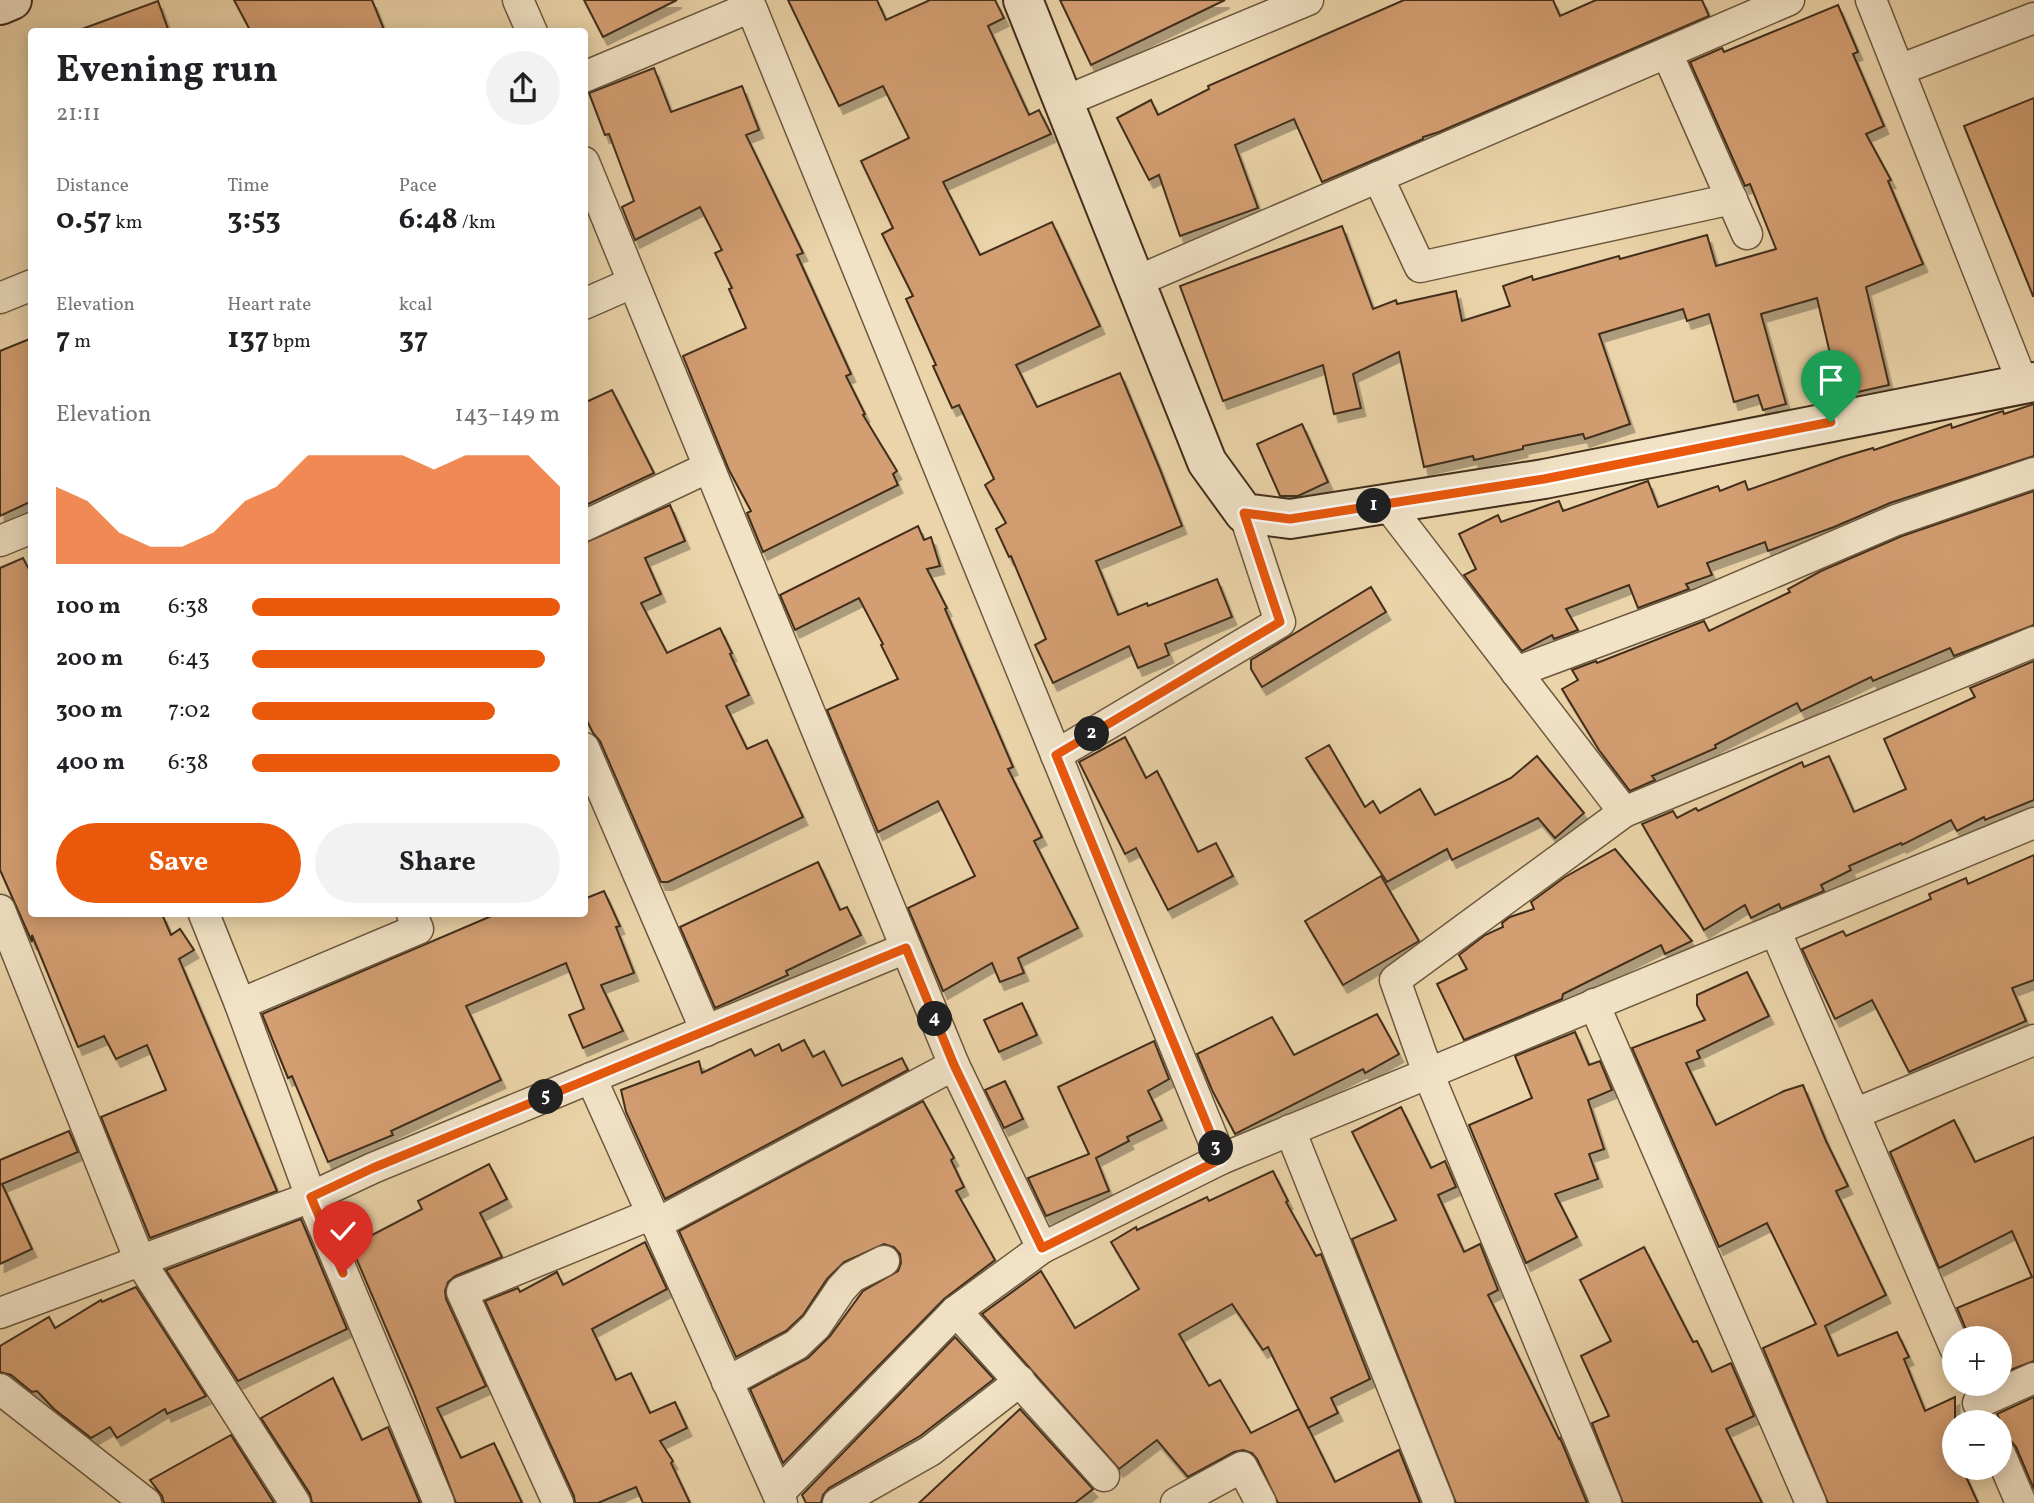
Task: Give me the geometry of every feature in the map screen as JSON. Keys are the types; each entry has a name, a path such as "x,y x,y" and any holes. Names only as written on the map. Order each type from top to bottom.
{"street":[{"path":"0,5 12,0"},
{"path":"518,0 530,28"},
{"path":"1023,0 1207,462 1244,513 1280,622 1056,755"},
{"path":"1063,102 1309,0"},
{"path":"1135,282 1789,0"},
{"path":"1244,513 1290,519 1544,479 2028,383 1871,0"},
{"path":"588,75 751,7 1221,1159"},
{"path":"1899,70 2034,18"},
{"path":"1667,53 1747,234"},
{"path":"588,172 954,1065 1042,1248"},
{"path":"1378,177 1420,267 1732,199"},
{"path":"588,302 632,283"},
{"path":"0,298 28,287"},
{"path":"588,524 709,467"},
{"path":"1516,672 1702,603 1896,520 2034,473"},
{"path":"1387,504 1624,812"},
{"path":"0,541 28,530"},
{"path":"1606,1503 1428,1073 1395,980 1624,812 2034,642"},
{"path":"588,757 706,1031"},
{"path":"591,1078 780,1499 956,1311 1042,1248 1221,1159 2034,823"},
{"path":"0,910 140,1261 295,1503"},
{"path":"205,917 311,1197 439,1503"},
{"path":"240,1004 418,929 413,917"},
{"path":"1775,930 1945,1326"},
{"path":"0,1313 311,1197 373,1168 906,948"},
{"path":"1594,1004 1811,1503"},
{"path":"1854,1114 2034,1040"},
{"path":"558,1503 462,1292 654,1219 954,1065"},
{"path":"1290,1130 1439,1503"},
{"path":"727,1382 796,1345 816,1326 841,1289 852,1278 884,1261"},
{"path":"956,1311 1104,1476"},
{"path":"1978,1403 2034,1378"},
{"path":"838,1503 930,1451 1020,1381"},
{"path":"0,1389 146,1503"},
{"path":"1176,1503 1242,1467 1261,1503"},
{"path":"2011,1480 2021,1503"}],"building":[{"path":"234,0 372,0 383,28 249,28"},
{"path":"584,0 677,0 603,37"},
{"path":"788,0 877,0 886,20 930,0 995,0 1004,18 988,26 1029,115 1039,110 1051,134 943,182 980,255 1052,222 1100,326 1016,365 1037,407 1120,373 1159,467 1182,526 1096,561 1118,615 1217,579 1232,617 1165,644 1169,655 1138,668 1129,646 1053,683 1035,645 1046,639 1011,556 1009,557 996,529 1006,523 985,485 994,479 959,405 952,408 933,366 936,365 906,299 913,296 882,234 893,228 861,161 909,138 883,86 839,106"},
{"path":"1060,0 1225,0 1091,65"},
{"path":"1404,0 1553,0 1560,16 1596,0 1702,0 1709,16 1322,182 1294,119 1235,145 1258,208 1180,236 1159,175 1149,180 1117,118 1151,100 1158,115 1209,89 1208,86"},
{"path":"158,1 168,28 85,28"},
{"path":"1838,5 1858,52 1853,54 1884,126 1866,134 1891,180 1888,181 1923,264 1866,287 1889,385 1840,396 1817,298 1761,314 1786,404 1763,410 1758,395 1734,402 1709,314 1687,321 1683,309 1599,334 1630,424 1585,439 1583,434 1523,446 1523,449 1474,460 1473,456 1424,467 1399,352 1353,374 1361,408 1334,414 1323,365 1223,401 1180,286 1342,226 1373,309 1396,300 1397,304 1456,291 1462,321 1510,306 1503,286 1532,276 1533,280 1707,235 1716,266 1776,249 1750,184 1745,186 1690,62 1722,48 1724,52"},
{"path":"654,68 671,112 742,86 759,130 746,135 803,253 797,255 851,374 846,376 865,414 863,415 897,471 893,474 898,485 763,552 747,513 751,511 729,470 683,356 746,328 729,289 732,288 715,253 722,250 700,207 635,240 622,207 634,201 609,134 605,135 589,93"},
{"path":"2034,98 2034,296 2033,296 1964,126"},
{"path":"28,340 28,503 0,516 0,351"},
{"path":"612,390 654,473 588,504 588,401"},
{"path":"2034,404 2034,456 1890,503 1768,551 1765,542 1707,563 1712,575 1686,584 1689,589 1638,608 1629,585 1566,609 1578,630 1554,639 1552,635 1522,651 1464,575 1476,569 1459,534 1498,515 1501,522 1559,501 1563,511 1648,481 1658,507 1718,486 1720,491 1745,481 1748,490 1842,457 1873,448 1874,450 1951,424 1952,428"},
{"path":"1302,424 1328,482 1298,496 1280,496 1257,444"},
{"path":"2034,491 2034,625 1954,656 1950,648 1873,681 1871,677 1801,711 1797,703 1715,745 1716,748 1652,776 1655,780 1630,791 1599,750 1562,689 1578,680 1572,670 1596,661 1597,663 1704,621 1709,631 1790,592 1788,589 1821,571 1902,536"},
{"path":"670,505 685,541 645,558 661,594 641,603 667,653 720,628 749,695 726,706 747,749 767,740 803,817 668,882 661,882 600,741 588,723 588,541"},
{"path":"918,526 924,540 931,537 940,566 927,569 947,608 945,609 1013,767 1008,769 1042,837 1034,841 1078,928 1018,958 1024,973 1000,982 992,963 943,991 908,908 975,876 938,801 878,832 827,710 898,679 859,598 795,630 780,595"},
{"path":"23,558 28,567 28,917 163,917 171,935 180,929 194,950 179,959 277,1191 150,1238 101,1117 166,1090 147,1045 116,1059 104,1036 78,1047 32,935 32,942 0,870 0,568"},
{"path":"1371,587 1386,612 1262,687 1251,669 1251,660"},
{"path":"2034,661 2034,800 1985,820 1984,817 1957,831 1951,820 1902,845 1901,843 1849,866 1851,870 1821,885 1824,891 1781,909 1779,904 1751,918 1745,905 1704,930 1642,824 1673,811 1677,818 1696,808 1698,811 1802,762 1804,767 1829,756 1854,812 1906,789 1884,739 1975,697 1970,688"},
{"path":"1125,737 1146,778 1157,771 1198,852 1216,843 1233,876 1168,910 1136,848 1125,854 1079,762"},
{"path":"1329,745 1365,807 1373,801 1380,813 1420,789 1435,815 1511,778 1537,756 1584,813 1555,838 1538,818 1452,860 1447,849 1387,882 1306,758"},
{"path":"1615,849 1692,941 1665,954 1661,945 1563,994 1562,999 1464,1040 1437,984 1467,969 1459,955 1485,935 1503,927 1502,923 1510,917 1534,909 1531,902 1565,877"},
{"path":"2034,855 2034,980 2012,988 2026,1021 1909,1072 1872,1000 1835,1019 1802,949 1843,931 1846,936 1931,899 1929,894 1966,878 1968,884"},
{"path":"818,862 840,910 847,907 861,935 786,971 788,975 715,1008 680,927"},
{"path":"1381,876 1419,941 1343,985 1305,921"},
{"path":"604,891 620,926 616,927 634,973 601,985 623,1031 583,1048 569,1015 584,1009 566,963 466,1006 501,1080 391,1131 393,1135 328,1162 292,1076 288,1078 262,1014 489,917 588,917 588,897"},
{"path":"1747,972 1769,1016 1697,1051 1700,1058 1686,1063 1716,1125 1784,1091 1803,1085 1848,1186 1836,1191 1886,1295 1825,1326 1838,1356 1897,1332 1909,1357 1904,1359 1925,1411 1955,1397 1955,1410 1942,1410 1942,1480 1967,1480 1978,1503 1828,1503 1763,1348 1816,1324 1767,1223 1719,1247 1632,1048 1705,1020 1697,1005 1697,995"},
{"path":"1022,1003 1037,1035 999,1052 984,1020"},
{"path":"1377,1014 1399,1054 1365,1073 1363,1069 1235,1134 1197,1054 1272,1017 1294,1055"},
{"path":"1575,1032 1589,1065 1600,1061 1612,1090 1588,1100 1604,1149 1589,1154 1598,1179 1555,1194 1577,1237 1526,1263 1469,1125 1532,1098 1515,1056"},
{"path":"804,1040 813,1057 824,1051 842,1086 902,1058 908,1070 665,1199 626,1112 621,1090 699,1061 702,1073 751,1049 755,1056 779,1044 782,1051"},
{"path":"1154,1041 1169,1079 1148,1091 1162,1120 1127,1137 1129,1141 1096,1158 1109,1191 1046,1216 1028,1178 1089,1154 1058,1087"},
{"path":"1005,1081 1023,1119 1004,1128 985,1090"},
{"path":"923,1101 954,1158 951,1160 964,1187 956,1191 995,1260 944,1299 783,1463 750,1389 808,1358 830,1336 863,1291 898,1271 900,1254 894,1247 884,1244 844,1262 827,1279 803,1315 786,1331 736,1357 679,1231"},
{"path":"1401,1107 1431,1168 1445,1161 1456,1187 1438,1195 1464,1252 1480,1244 1498,1290 1488,1295 1560,1438 1587,1503 1456,1503 1352,1239 1396,1220 1352,1132"},
{"path":"1954,1120 1975,1162 2034,1137 2034,1361 2012,1369 2012,1326 1965,1326 1957,1308 2032,1277 2012,1231 1939,1268 1890,1152"},
{"path":"69,1131 78,1152 2,1184 32,1249 0,1264 0,1160"},
{"path":"489,1164 507,1199 480,1213 502,1257 455,1276 448,1282 445,1291 446,1299 486,1386 437,1408 461,1458 494,1443 522,1503 456,1503 413,1391 351,1246 422,1209 418,1201"},
{"path":"1273,1171 1288,1201 1286,1202 1316,1256 1321,1254 1370,1379 1331,1398 1338,1413 1308,1428 1335,1482 1399,1450 1420,1503 1278,1503 1252,1453 1243,1450 1234,1452 1188,1477 1157,1440 1119,1469 982,1314 1041,1271 1075,1328 1139,1289 1111,1242 1136,1227 1137,1230 1207,1197 1209,1201","holes":["1232,1304 1263,1350 1268,1347 1299,1409 1251,1433 1220,1380 1209,1386 1179,1334"]},
{"path":"301,1219 347,1329 238,1381 166,1270"},
{"path":"645,1242 667,1289 592,1329 616,1380 631,1373 650,1413 675,1402 687,1428 660,1441 673,1461 671,1463 690,1503 643,1503 636,1487 598,1503 575,1503 485,1301 518,1288 520,1292 557,1272 563,1285"},
{"path":"1644,1247 1693,1342 1697,1341 1712,1372 1731,1363 1754,1416 1726,1429 1762,1503 1623,1503 1592,1423 1609,1416 1581,1356 1611,1341 1580,1280"},
{"path":"136,1287 206,1396 167,1414 165,1409 117,1438 110,1427 91,1438 54,1409 37,1391 32,1392 11,1375 0,1372 0,1346 49,1317 55,1328 101,1300 102,1302"},
{"path":"955,1337 994,1379 920,1436 829,1488 821,1503 806,1503 802,1495"},
{"path":"333,1378 362,1440 388,1427 420,1503 312,1503 310,1494 261,1418"},
{"path":"2034,1397 2034,1489 2012,1442 2012,1410 2006,1410"},
{"path":"1020,1409 1093,1489 1075,1503 919,1503"},
{"path":"231,1435 274,1503 164,1503 150,1480"}],"route":[{"path":"343,1273 311,1197 373,1168 906,948 954,1065 1042,1248 1221,1159 1056,755 1280,622 1244,513 1290,519 1544,479 1831,422"}]}
